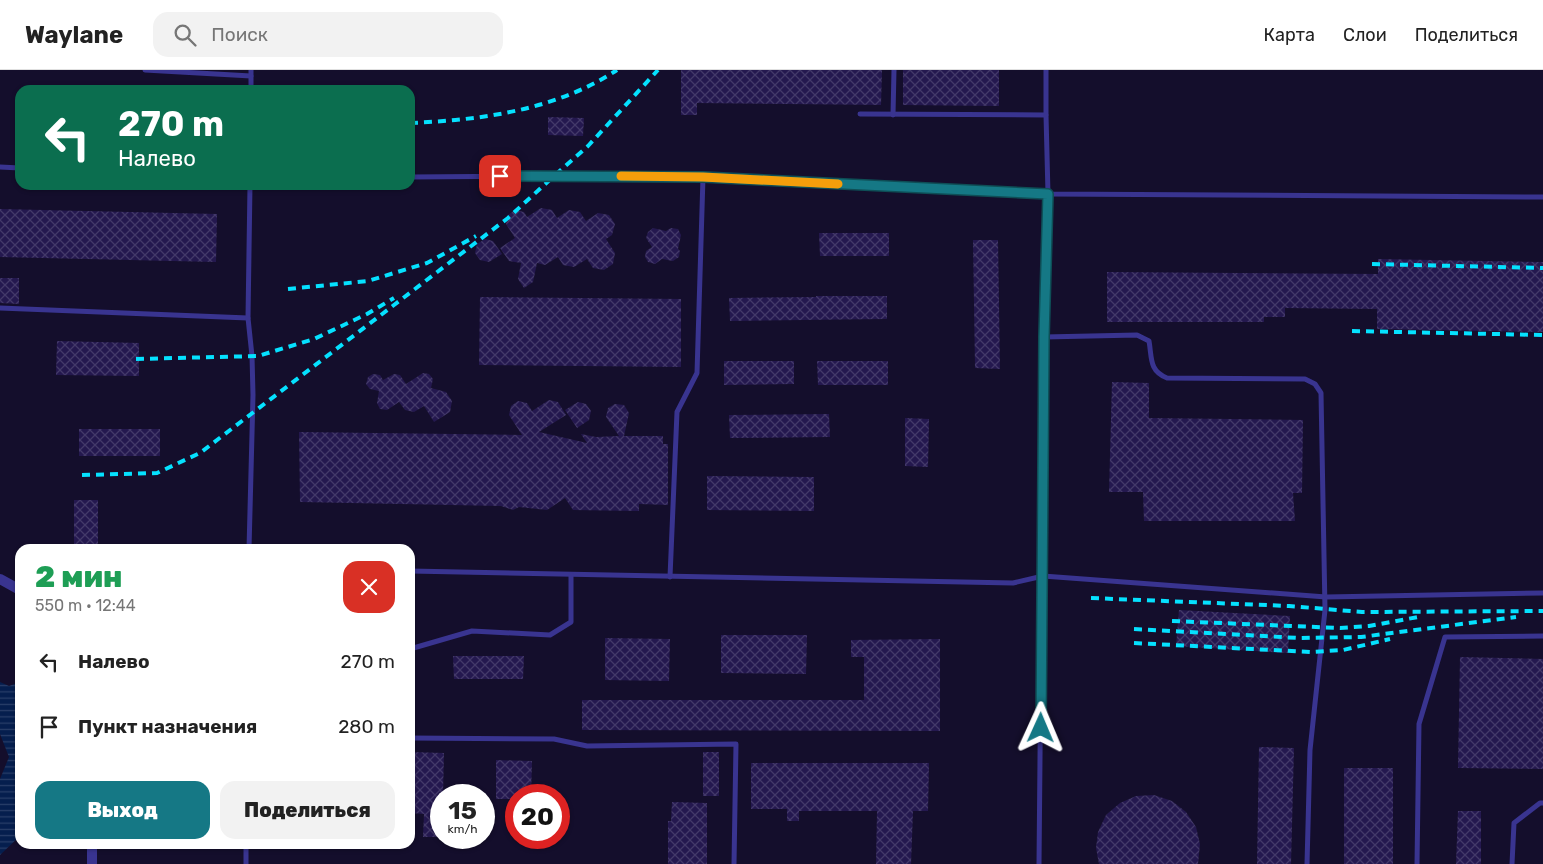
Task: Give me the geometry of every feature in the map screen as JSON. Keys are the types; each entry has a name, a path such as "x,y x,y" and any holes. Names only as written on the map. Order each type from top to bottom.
{"street":[{"path":"0,579 15,587"},
{"path":"92,849 92,864"}],"lane":[{"path":"145,70 251,73"},
{"path":"893,114 894,70"},
{"path":"1039,864 1044,337 1048,194 1046,70"},
{"path":"860,114 1046,115"},
{"path":"0,167 15,168"},
{"path":"670,577 677,412 697,373 703,177"},
{"path":"415,178 703,177 1048,194 1543,197"},
{"path":"249,544 253,395 252,356 248,318 250,190"},
{"path":"0,308 248,318"},
{"path":"1044,337 1137,335 1149,341 1153,368 1158,374 1167,378 1305,379 1315,384 1321,393 1326,597 1310,750 1307,864"},
{"path":"415,572 1013,584 1043,576 1326,597 1543,593"},
{"path":"415,648 472,631 550,635 571,622 571,575"},
{"path":"1417,864 1419,724 1445,637 1543,636"},
{"path":"415,738 554,739 587,746 736,744 734,864"},
{"path":"1512,864 1514,824 1540,803 1543,803"},
{"path":"246,849 246,864"}],"water":[{"path":"0,682 9,686 15,684 15,841 0,855 0,779 9,757 0,734"}],"building":[{"path":"681,70 882,70 881,105 697,103 697,115 681,115"},
{"path":"903,70 999,70 999,106 903,105"},
{"path":"548,117 584,118 583,136 548,135"},
{"path":"541,208 552,210 557,218 569,210 580,212 586,221 598,213 609,215 615,224 612,235 606,239 615,253 613,264 604,270 593,268 587,259 574,267 563,265 558,257 545,265 537,263 533,282 524,288 518,279 521,263 509,261 500,248 515,238 506,224 508,215 515,210 524,212 527,217"},
{"path":"0,209 217,214 216,262 0,257"},
{"path":"653,228 666,231 671,228 678,229 681,235 678,249 680,251 679,257 673,261 662,259 655,264 648,262 645,257 646,251 652,247 646,238 648,232"},
{"path":"819,233 889,233 889,256 820,256"},
{"path":"485,239 493,241 502,254 489,262 480,260 475,253 477,244"},
{"path":"973,240 998,240 1000,369 975,368"},
{"path":"1378,259 1543,262 1543,332 1377,329 1377,309 1285,308 1285,317 1264,317 1264,322 1107,322 1107,272 1378,274"},
{"path":"0,278 19,278 19,304 0,303"},
{"path":"887,296 887,319 730,321 729,298"},
{"path":"480,297 681,299 681,367 479,365"},
{"path":"57,341 139,343 139,376 56,375"},
{"path":"724,361 794,361 794,384 724,385"},
{"path":"817,361 888,361 888,385 818,385"},
{"path":"423,373 429,374 433,379 431,388 446,392 452,401 450,412 434,422 424,406 414,412 405,410 399,402 387,410 380,409 377,403 379,391 370,389 366,384 368,377 373,374 380,375 383,380 394,374 400,375 406,384"},
{"path":"1112,382 1149,383 1149,418 1303,420 1302,493 1293,493 1295,521 1144,521 1143,492 1109,492"},
{"path":"549,400 558,402 566,415 539,432 587,443 581,434 596,437 619,436 606,417 608,408 615,404 624,405 629,413 624,436 663,436 663,444 668,444 668,505 639,504 639,511 573,510 565,498 547,510 519,507 513,510 501,506 300,502 299,432 522,435 509,415 511,406 518,401 527,403 532,411"},
{"path":"578,402 586,404 591,411 589,420 577,428 565,410"},
{"path":"829,414 830,437 730,438 729,415"},
{"path":"905,418 929,419 928,467 905,466"},
{"path":"79,429 160,429 160,456 79,456"},
{"path":"707,476 814,477 814,511 707,510"},
{"path":"74,500 98,500 98,544 74,544"},
{"path":"1179,610 1290,616 1288,653 1176,646"},
{"path":"721,635 807,635 806,674 721,673"},
{"path":"605,638 670,639 669,681 605,680"},
{"path":"940,639 940,731 582,730 582,700 864,700 864,657 851,657 851,640"},
{"path":"453,656 524,656 523,679 454,679"},
{"path":"1460,657 1543,659 1543,769 1458,768"},
{"path":"1259,747 1294,748 1291,864 1257,864"},
{"path":"415,752 444,753 443,784 430,784 430,837 423,837 424,814 415,813"},
{"path":"703,752 719,752 719,796 703,796"},
{"path":"496,760 532,761 531,784 505,784 505,799 496,799"},
{"path":"751,763 929,763 928,811 913,811 911,864 876,864 877,811 799,811 799,821 787,821 787,809 751,809"},
{"path":"1344,768 1393,768 1393,864 1344,864"},
{"path":"1154,795 1172,801 1186,812 1196,827 1200,844 1198,864 1099,864 1096,848 1098,832 1106,815 1120,803 1136,796"},
{"path":"672,802 707,803 707,864 668,864 668,821 671,821"},
{"path":"1458,811 1481,811 1481,864 1456,864"}],"railway":[{"path":"415,123 464,119 544,104 594,84 617,70"},
{"path":"82,475 157,473 200,453 508,218 588,146 658,70"},
{"path":"288,289 368,281 427,263 476,236"},
{"path":"1372,264 1543,268"},
{"path":"136,359 258,356 314,339 367,314 394,298"},
{"path":"1352,331 1543,335"},
{"path":"1091,598 1289,606 1362,612 1543,611"},
{"path":"1172,621 1340,628 1369,626 1418,617"},
{"path":"1134,629 1299,638 1361,637 1516,617"},
{"path":"1134,643 1311,652 1343,650 1390,639"}],"slow traffic":[{"path":"621,176 703,177 838,184"}],"route":[{"path":"500,176 703,177 1048,194 1044,337 1041,728"}]}
